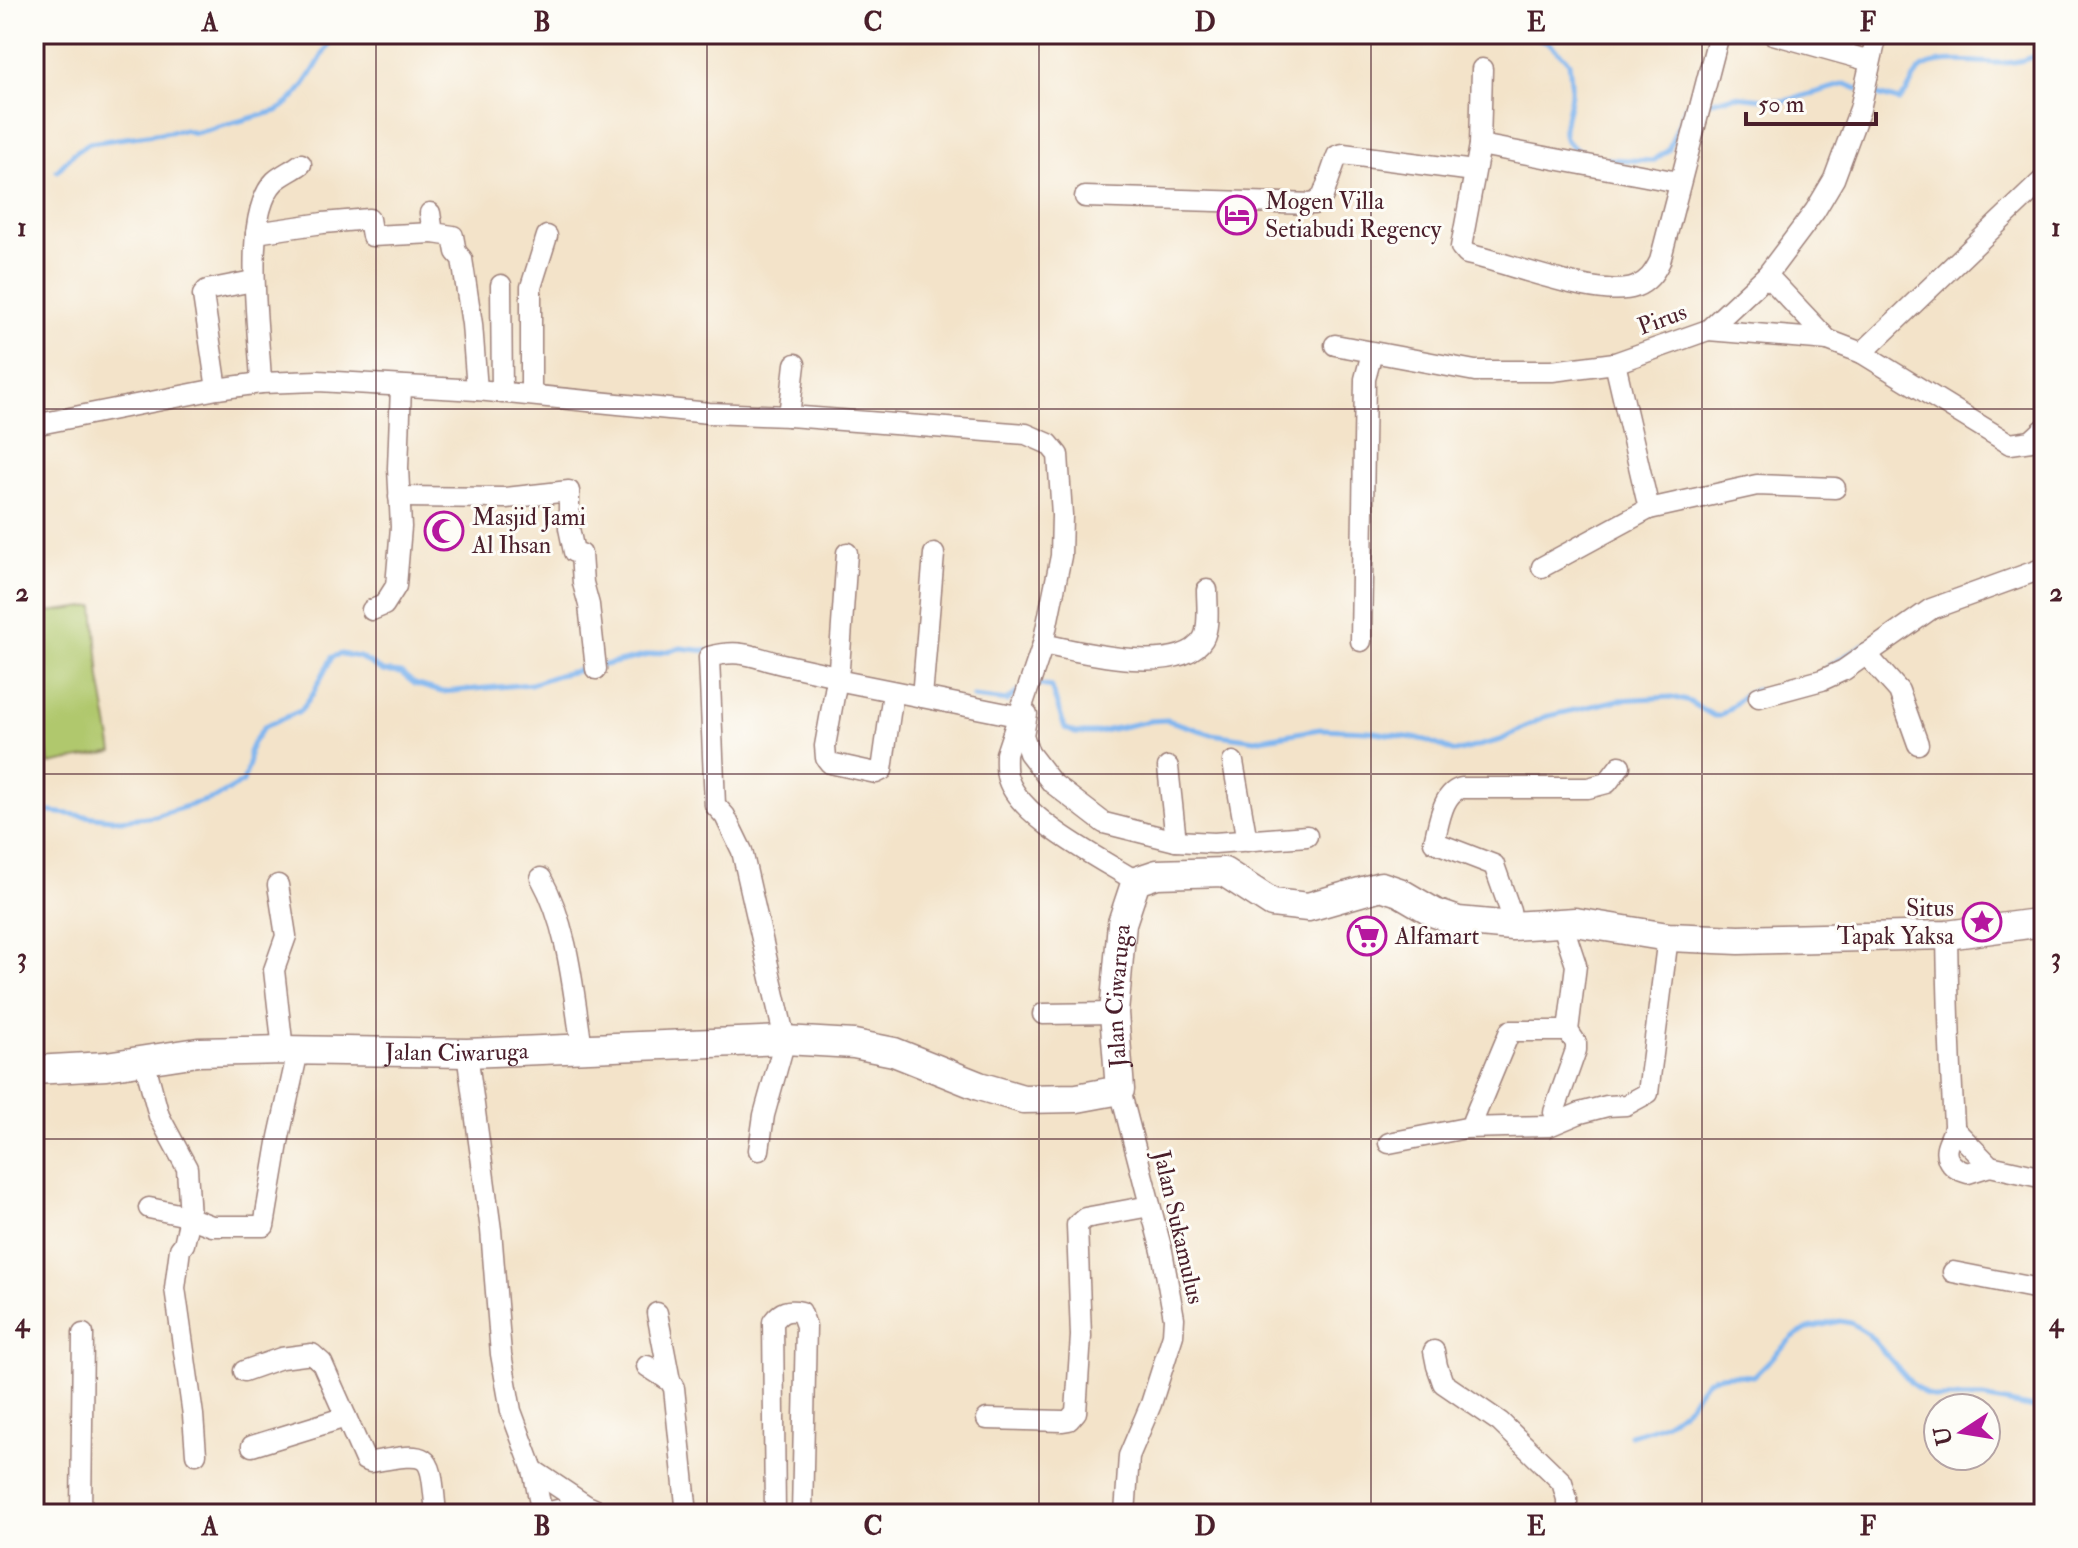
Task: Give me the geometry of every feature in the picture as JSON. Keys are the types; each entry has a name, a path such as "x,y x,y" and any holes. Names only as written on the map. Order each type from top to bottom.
{"street":[{"path":"1482,69 1480,145 1461,247 1467,254 1589,287 1616,290 1635,287 1651,277 1660,261 1678,182 1719,34"},
{"path":"1773,34 1870,61"},
{"name":"Pirus","path":"1335,345 1475,371 1552,371 1615,363 1708,330 1767,275 1815,211 1834,179 1860,109 1877,34"},
{"path":"1480,145 1678,182"},
{"path":"1085,197 1314,204 1323,196 1337,156 1343,154 1474,171"},
{"path":"261,383 253,281 256,233 264,200 274,182 301,164"},
{"path":"1862,353 2044,179"},
{"path":"256,233 369,219 372,236 431,223 453,236 456,252 462,259 472,324 477,390"},
{"path":"531,394 531,287 547,236"},
{"path":"1767,275 1828,340"},
{"path":"217,389 203,295 207,290 253,281"},
{"path":"501,285 502,393"},
{"path":"1708,330 1828,340 1862,353 2010,444 2031,441 2044,429"},
{"path":"1361,641 1365,379 1372,353"},
{"path":"1615,363 1649,509"},
{"path":"789,416 795,364"},
{"path":"34,425 261,383 355,382 531,394 709,413 1026,434 1049,444 1058,455 1061,556 1043,644 1017,716 1006,754 1006,770 1015,791 1031,811 1055,830 1136,881 1157,874 1224,872 1272,903 1308,907 1381,886 1458,921 1512,926 1575,922 1668,937 1739,940 1947,935 2044,922"},
{"path":"372,610 384,605 396,586 401,527 401,386"},
{"path":"1542,567 1649,509 1757,485 1835,488"},
{"path":"399,497 506,498 569,491 569,528 574,552 581,554 596,669"},
{"path":"847,553 837,678 825,746 826,758 835,765 876,773 882,770 893,692"},
{"path":"922,697 934,554"},
{"path":"1759,697 1822,680 1844,670 1931,609 2044,568"},
{"path":"1043,644 1154,661 1179,655 1197,646 1205,636 1207,590"},
{"path":"759,1150 764,1115 785,1040 742,851 725,816 715,805 709,657 724,653 755,654 771,661 893,692 1017,716"},
{"path":"1866,654 1899,691 1918,744"},
{"path":"1024,694 1027,717 1023,735 1029,753 1052,783 1104,823 1176,841 1247,841 1307,836"},
{"path":"1233,762 1247,841"},
{"path":"1512,926 1510,910 1494,865 1434,842 1448,796 1462,788 1588,788 1607,783 1620,766"},
{"path":"1168,767 1176,841"},
{"path":"541,878 548,891 566,951 582,1048"},
{"name":"Jalan Ciwaruga","path":"34,1070 106,1066 198,1052 467,1053 785,1040 854,1044 894,1052 979,1086 1023,1099 1077,1098 1120,1090 1114,1013 1122,923 1136,881"},
{"path":"149,1208 212,1226 264,1226 290,1050 274,970 286,936 278,885"},
{"path":"1554,1112 1576,1050 1576,1043 1568,1031 1576,965 1562,923"},
{"path":"1947,935 1954,1129 1990,1166 2044,1178"},
{"path":"1389,1143 1466,1128 1549,1126 1580,1113 1626,1105 1648,1093 1668,937"},
{"path":"1043,1014 1114,1013"},
{"path":"1473,1120 1510,1031 1568,1031"},
{"path":"467,1053 491,1230 501,1354 511,1411 533,1470 541,1514 558,1510 568,1514"},
{"path":"144,1060 159,1116 187,1168 190,1218 180,1249 175,1288 196,1454"},
{"name":"Jalan Sukamulus","path":"1120,1090 1162,1251 1174,1318 1173,1335 1151,1404 1129,1456 1125,1514"},
{"path":"987,1419 1063,1421 1073,1416 1076,1412 1081,1336 1077,1225 1085,1218 1150,1206"},
{"path":"1953,1272 2044,1290"},
{"path":"775,1514 773,1322 778,1315 794,1311 801,1312 806,1326 802,1514"},
{"path":"657,1313 676,1399 687,1514"},
{"path":"81,1514 83,1334"},
{"path":"1434,1351 1443,1383 1500,1422 1562,1482 1567,1514"},
{"path":"244,1371 281,1358 312,1354 322,1363 365,1460 371,1462 412,1455 422,1458 432,1468 436,1514"},
{"path":"647,1366 670,1381"},
{"path":"252,1446 346,1417"},
{"path":"533,1470 587,1506 605,1514"}],"green space":[{"path":"94,606 100,678 113,752 49,764 34,668 34,614"}],"waterway":[{"path":"57,171 89,143 184,130 195,133 277,111 303,87 335,34"},
{"path":"1527,34 1548,42 1569,62 1571,90 1564,137 1573,147 1595,157"},
{"path":"1867,92 1899,101 1920,70 1927,65 1947,61 2006,63 2044,52"},
{"path":"1708,102 1735,96 1785,101 1846,84 1858,89"},
{"path":"1605,159 1653,161 1668,150 1686,106 1694,105"},
{"path":"1828,667 1877,636"},
{"path":"600,666 681,648 708,651"},
{"path":"34,810 120,820 155,816 217,797 243,782 249,752 264,727 300,711 332,657 341,654 359,657 383,671 401,673 415,684 442,692 531,684 590,668"},
{"path":"1036,684 1051,687 1065,728 1075,733 1094,733 1167,720 1212,734 1255,740 1320,729 1368,731 1426,740 1455,752 1501,740 1544,717 1618,700 1672,697 1720,716 1756,690"},
{"path":"973,697 1007,701 1019,691"},
{"path":"1630,1435 1670,1420 1690,1403 1710,1379 1726,1375 1754,1376 1793,1337 1809,1328 1840,1321 1851,1323 1867,1333 1911,1383 1926,1395 1935,1398 1984,1398 2044,1410"}],"place":[{"name":"Mogen Villa Setiabudi Regency","path":"1237,215"},
{"name":"Masjid Jami Al Ihsan","path":"444,531"},
{"name":"Situs Tapak Yaksa","path":"1982,922"},
{"name":"Alfamart","path":"1367,936"}]}
